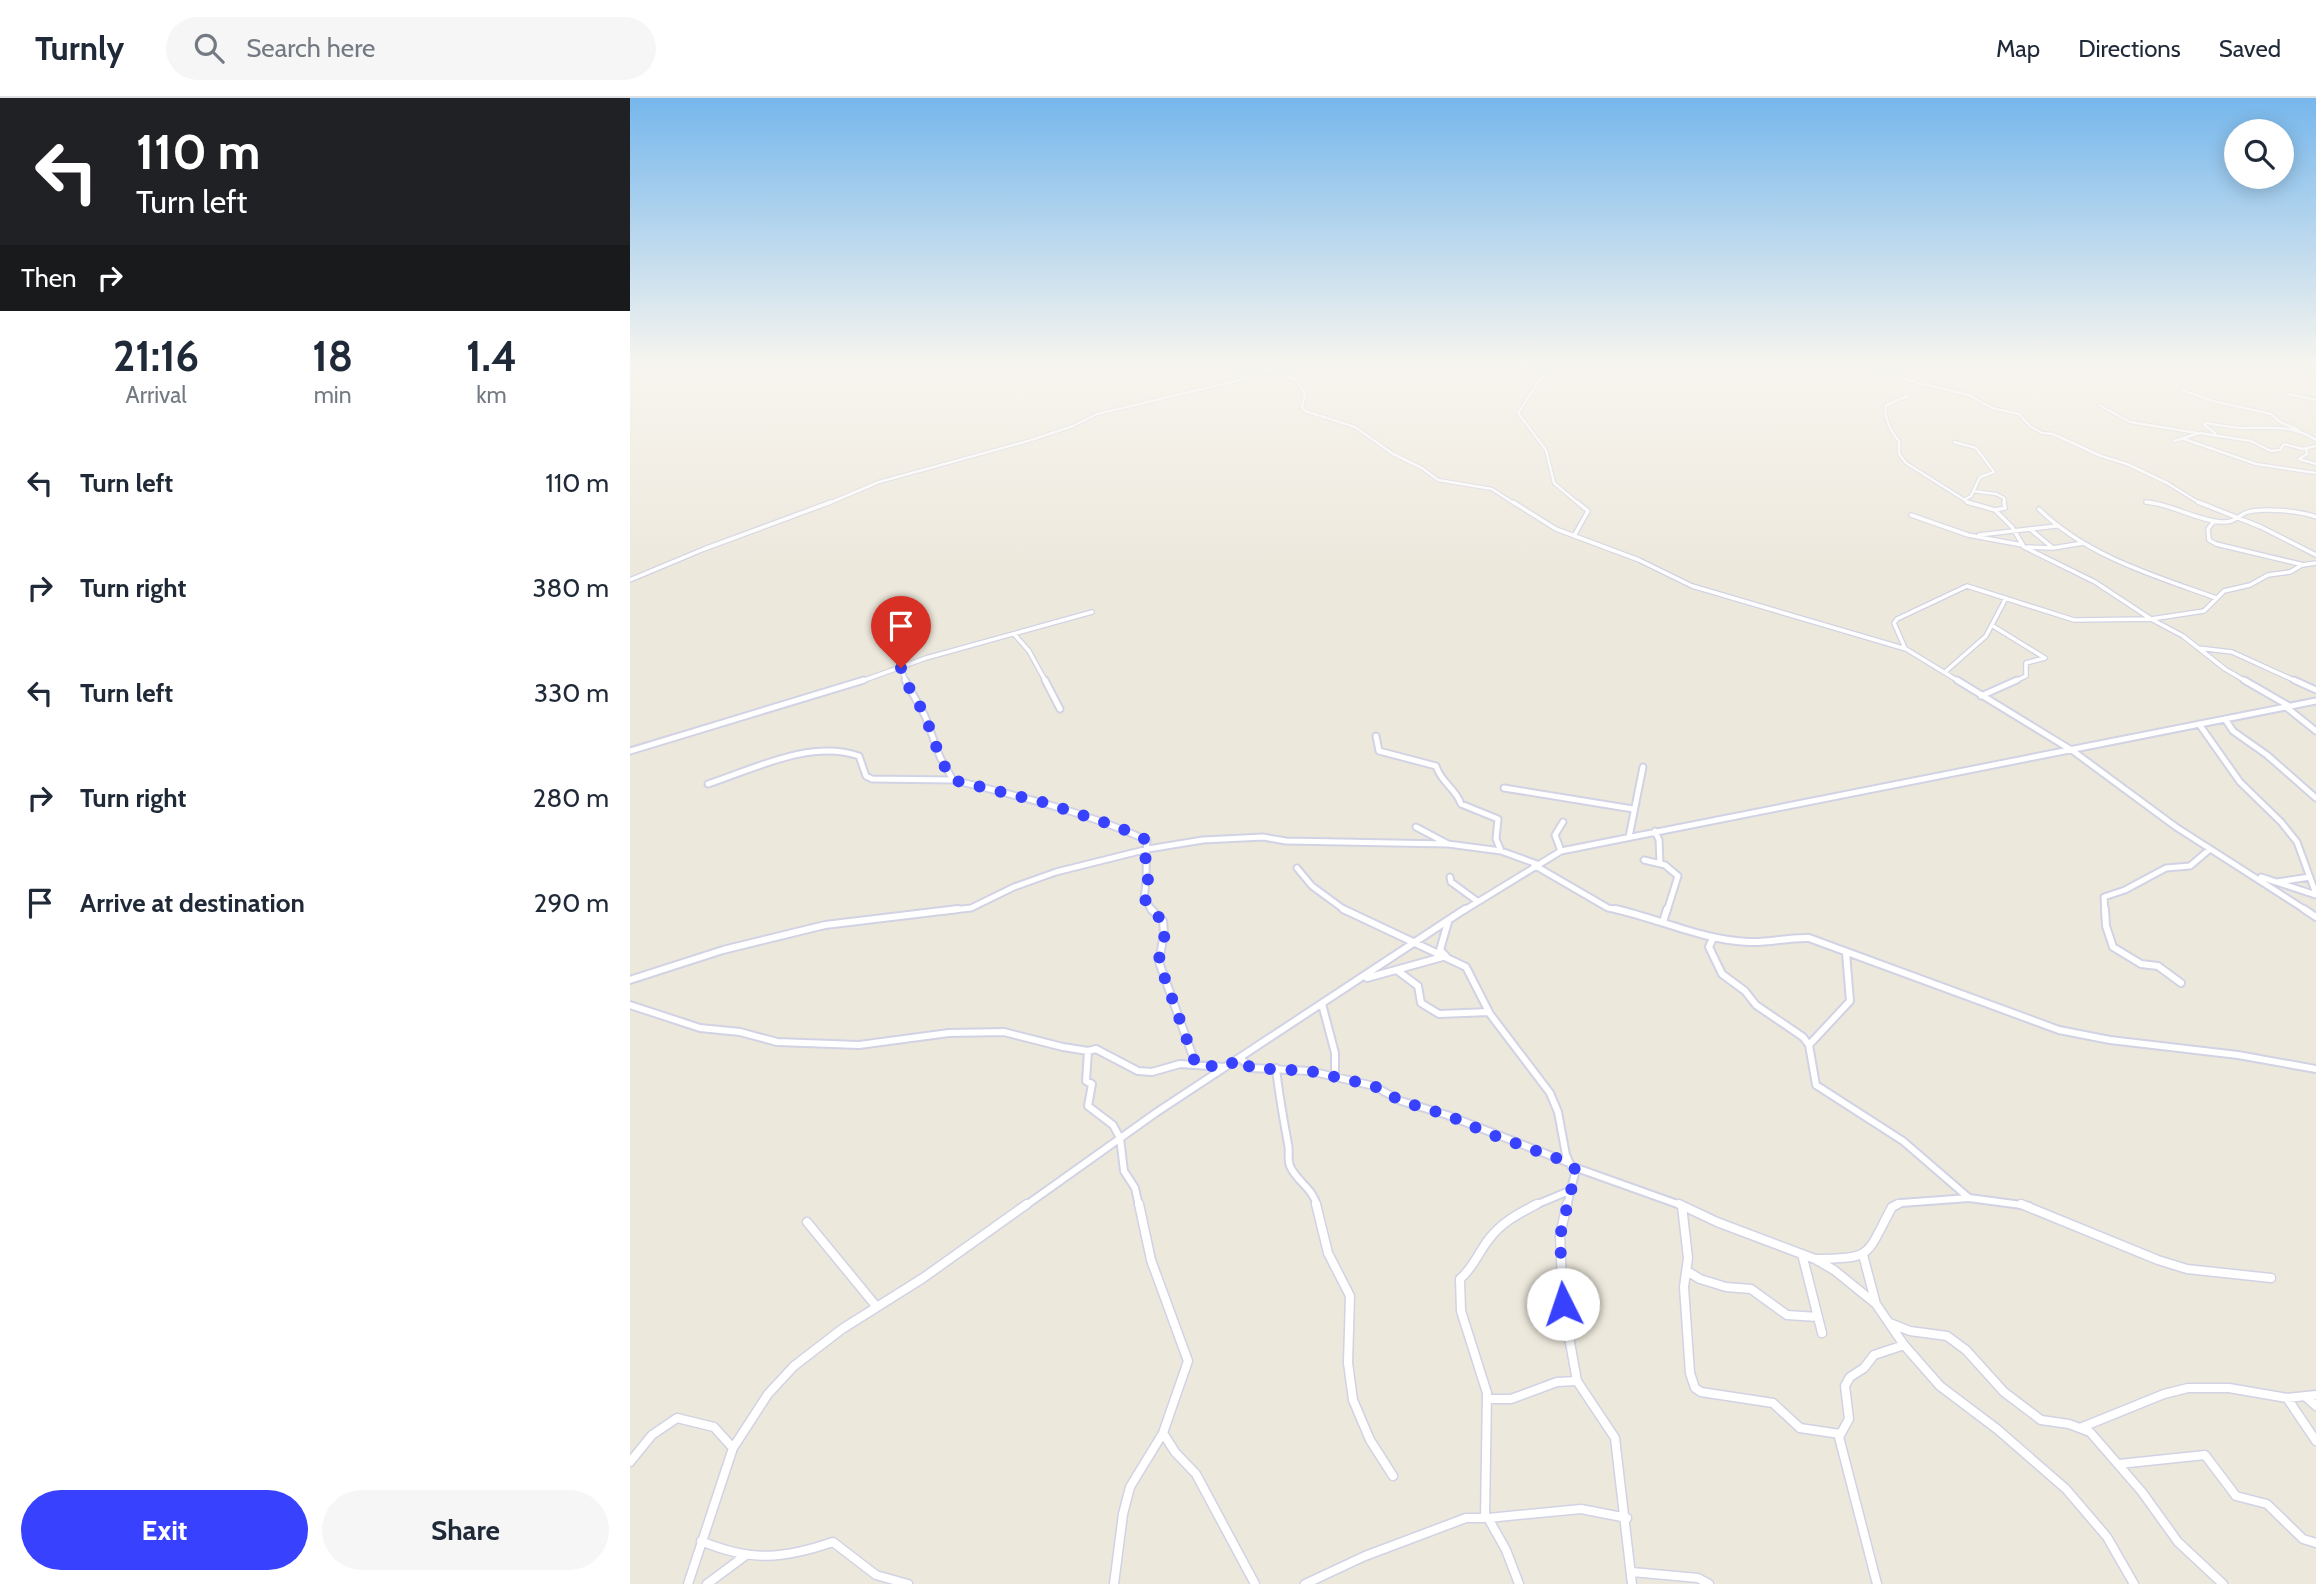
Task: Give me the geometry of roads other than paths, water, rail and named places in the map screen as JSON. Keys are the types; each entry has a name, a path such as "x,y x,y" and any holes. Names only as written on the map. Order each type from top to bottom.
{"street":[{"path":"630,580 879,482 1051,433"},
{"path":"1364,433 1438,480 1490,489 1522,506 1541,521 1639,560 1692,586 1906,649 2073,751 2132,796 2316,917"},
{"path":"1533,433 1546,450 1552,480 1588,511 1574,536"},
{"path":"1892,433 1899,441 1899,454 1922,475 1977,507 2005,509 2004,498 1996,494 1973,491"},
{"path":"2046,433 2127,464 2167,483 2208,508 2316,555"},
{"path":"2174,441 2199,433"},
{"path":"2203,433 2251,442 2272,451 2280,450 2284,444 2306,450"},
{"path":"2183,438 2256,464 2316,473"},
{"path":"1954,442 1965,442 1977,447 1986,466 1994,472 1980,477 1973,491 1964,500"},
{"path":"2316,446 2306,450 2299,459 2316,464"},
{"path":"2146,502 2158,503 2214,521 2240,520 2248,513 2298,510 2316,517"},
{"path":"2039,509 2056,526 2083,543 2146,572 2216,598"},
{"path":"1994,510 2015,532 2023,546 2095,582 2151,619 2183,636 2225,669 2287,706 2316,731"},
{"path":"1911,515 1974,536 2023,546 2053,548 2083,543"},
{"path":"2214,521 2209,526 2208,535 2216,544 2304,565 2316,564"},
{"path":"1974,536 2056,526"},
{"path":"2030,529 2053,548"},
{"path":"1906,649 1898,637 1894,623 1902,616 1967,586 2074,620 2151,619 2204,611 2224,591 2250,585 2268,575 2293,571 2304,565"},
{"path":"1945,672 1977,646 1993,626 2006,598"},
{"path":"630,751 901,667 1092,612"},
{"path":"1981,696 2026,676 2026,663 2045,658 1993,626"},
{"path":"1014,634 1031,654 1060,709"},
{"path":"2198,648 2232,652 2316,690"},
{"path":"901,667 905,681 927,720 937,754 953,780"},
{"path":"688,1584 733,1448 768,1394 794,1366 876,1306 923,1278 1120,1138 1419,942 1476,901 1536,864 1561,851 1655,831 2073,751 2316,701"},
{"path":"2225,719 2233,731 2267,755 2316,798"},
{"path":"2199,724 2240,782 2289,832 2303,853 2316,895"},
{"path":"1376,736 1379,751 1436,766 1441,780 1457,793 1461,804 1498,819 1496,839 1501,851"},
{"path":"708,784 803,756 845,750 859,756 866,776 872,779 953,780 1037,801 1118,827 1147,840 1145,865 1148,880 1144,897 1149,908 1163,921 1164,946 1158,956 1159,962 1196,1065"},
{"path":"1629,837 1643,767"},
{"path":"1504,788 1633,809"},
{"path":"1561,851 1555,835 1563,822"},
{"path":"1416,827 1448,844"},
{"path":"1655,831 1659,841 1660,863"},
{"path":"630,980 723,950 825,925 971,908 1014,887 1056,872 1148,849 1215,839 1263,837 1286,841 1448,844 1501,851 1536,864 1608,908 1713,938 1750,942 1801,937 1819,941 2069,1032 2110,1040 2238,1055 2316,1069"},
{"path":"2181,983 2158,966 2141,964 2113,947 2106,926 2104,897 2125,890 2166,868 2190,866 2210,849"},
{"path":"1644,860 1670,867 1678,876 1663,922"},
{"path":"1297,868 1337,907 1369,925 1419,942 1467,968 1489,1012 1546,1086 1564,1128 1567,1162"},
{"path":"2254,875 2316,895"},
{"path":"1450,877 1451,881 1476,901"},
{"path":"2277,882 2310,877"},
{"path":"1446,956 1440,950 1448,921"},
{"path":"1713,938 1709,947 1722,974 1745,991 1764,1012 1802,1037 1809,1045 1816,1085 1842,1104 1874,1120 1886,1133 1902,1141 1969,1198"},
{"path":"1809,1045 1850,1001 1846,953"},
{"path":"1360,979 1446,956"},
{"path":"1398,971 1418,986 1420,1001 1433,1012 1489,1012"},
{"path":"1322,1004 1335,1053 1335,1076"},
{"path":"630,1005 700,1028 740,1032 777,1042 859,1045 949,1033 1004,1032 1088,1051 1100,1051 1138,1071 1152,1072 1175,1065 1226,1067"},
{"path":"1088,1051 1086,1081 1092,1084 1088,1107 1113,1125 1120,1138 1124,1171 1133,1181 1152,1260 1188,1361 1163,1433 1130,1487 1119,1537 1114,1584"},
{"path":"1240,1058 1251,1068 1276,1068 1335,1076 1374,1086 1401,1101 1447,1115 1567,1162 1576,1170 1682,1206 1815,1259 1835,1270 1876,1304"},
{"path":"1276,1068 1281,1120 1289,1147 1288,1162 1294,1173 1314,1194 1328,1253 1350,1296 1348,1368 1355,1403 1372,1446 1393,1476"},
{"path":"1576,1170 1560,1236 1560,1287 1577,1381 1615,1438 1627,1518 1632,1584"},
{"path":"1519,1584 1509,1555 1486,1518 1487,1399 1483,1371 1478,1355 1469,1342 1461,1315 1458,1295 1460,1279 1472,1269 1487,1241 1506,1220 1553,1196 1569,1191"},
{"path":"1815,1259 1856,1258 1871,1250 1892,1207 1901,1203 1969,1198 2027,1205 2158,1260 2187,1269 2271,1278"},
{"path":"1682,1206 1686,1226 1685,1302 1690,1373 1695,1388 1711,1394 1773,1403 1779,1405 1800,1428 1840,1434"},
{"path":"807,1222 876,1306"},
{"path":"1802,1254 1822,1333"},
{"path":"1863,1255 1876,1304 1904,1345 1940,1386 1997,1429 2066,1489 2106,1536 2134,1584"},
{"path":"1687,1271 1700,1279 1726,1287 1751,1289 1787,1315 1818,1317"},
{"path":"1887,1322 1910,1331 1947,1336 1966,1350 2004,1392 2032,1414 2054,1424 2069,1424 2090,1433 2119,1464 2178,1542 2223,1584"},
{"path":"1877,1584 1839,1441 1849,1419 1845,1386 1850,1377 1864,1368 1874,1355 1904,1345"},
{"path":"1487,1399 1511,1399 1557,1382 1577,1381"},
{"path":"2080,1428 2164,1394 2188,1388 2229,1388 2287,1398 2316,1395"},
{"path":"2305,1396 2316,1406"},
{"path":"2287,1398 2316,1441"},
{"path":"630,1462 652,1435 677,1418 714,1427 733,1448"},
{"path":"1163,1433 1175,1452 1196,1474 1255,1584"},
{"path":"2119,1464 2163,1462 2205,1455 2236,1496 2267,1504 2303,1539 2316,1544"},
{"path":"1305,1584 1365,1556 1466,1518 1581,1509 1627,1518"},
{"path":"701,1541 722,1550 771,1558 796,1555 833,1542 876,1576 908,1584"},
{"path":"707,1584 746,1555"},
{"path":"1632,1572 1698,1578 1709,1584"}]}
